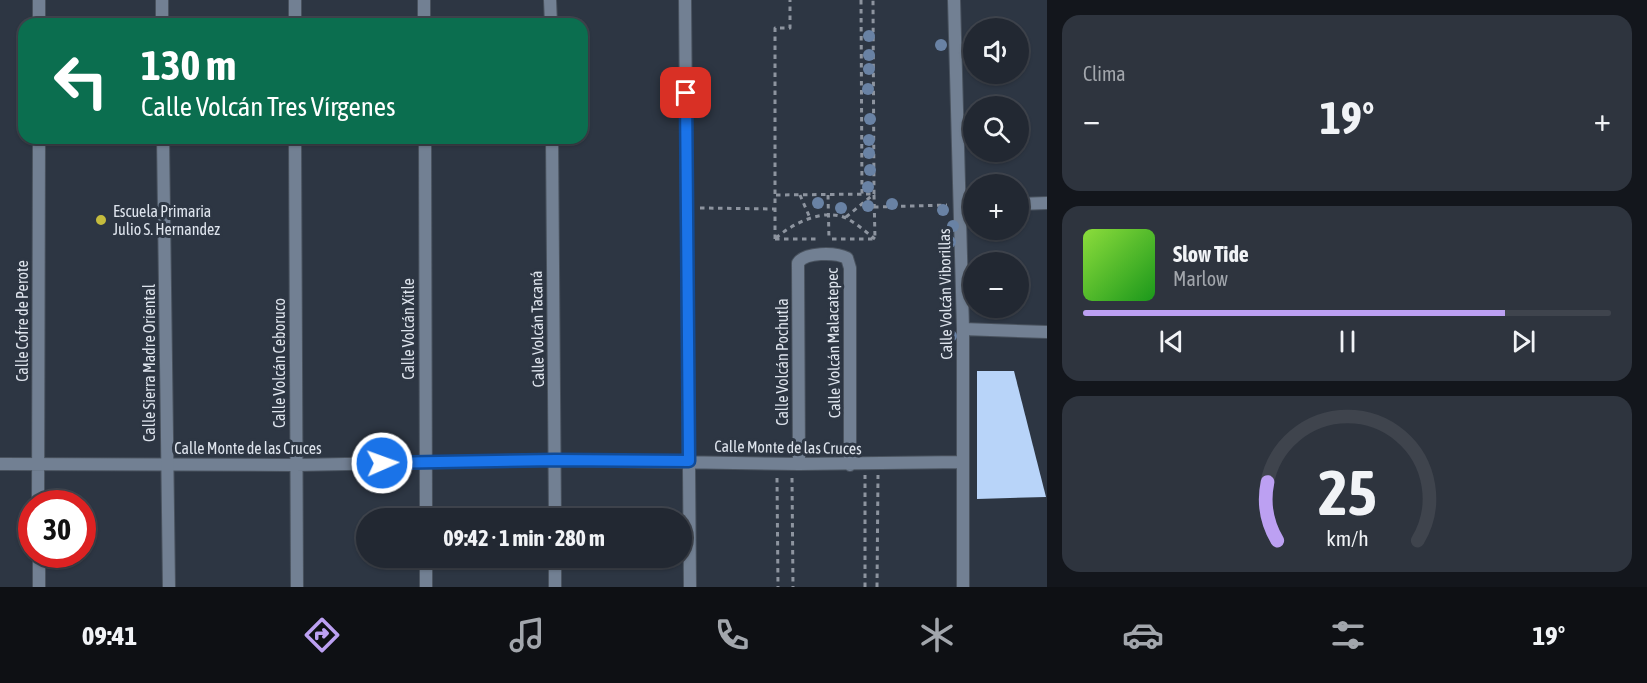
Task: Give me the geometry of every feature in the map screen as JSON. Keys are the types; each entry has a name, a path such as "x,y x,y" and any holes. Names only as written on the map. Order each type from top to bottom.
{"street":[{"path":"39,0 39,18"},
{"path":"162,0 162,18"},
{"path":"295,0 295,18"},
{"path":"424,0 424,18"},
{"path":"550,0 550,18"},
{"path":"685,0 690,587"},
{"name":"Calle Volcán Viborillas","path":"954,0 963,329 963,587"},
{"name":"Calle Cofre de Perote","path":"38,490 39,144"},
{"name":"Calle Sierra Madre Oriental","path":"163,144 169,587"},
{"name":"Calle Volcán Ceboruco","path":"296,144 297,587"},
{"name":"Calle Volcán Xitle","path":"424,144 426,508"},
{"name":"Calle Volcán Tacaná","path":"552,144 555,508"},
{"path":"1029,204 1047,203"},
{"name":"Calle Volcán Pochutla","path":"796,464 800,260 808,256 837,255 846,258"},
{"name":"Calle Volcán Malacatepec","path":"846,258 850,268 850,465"},
{"path":"963,329 1047,332"},
{"name":"Calle Monte de las Cruces","path":"0,464 296,465 555,460 850,465 963,462"},
{"path":"39,568 39,587"},
{"path":"426,568 426,587"},
{"path":"555,568 555,587"}],"path":[{"path":"790,0 790,28 775,28 775,239 787,229 810,218 828,216 846,217 875,239 873,0"},
{"path":"861,0 862,194"},
{"path":"776,195 874,194"},
{"path":"846,217 874,194"},
{"path":"800,195 810,218"},
{"path":"828,195 829,239"},
{"path":"874,207 960,204"},
{"path":"687,208 776,209"},
{"path":"777,464 778,587"},
{"path":"793,587 796,464"},
{"path":"865,587 872,464"},
{"path":"872,464 877,587"}],"building":[{"path":"977,371 1014,371 1046,497 977,499"}],"place":[{"name":"Escuela Primaria Julio S. Hernandez","path":"101,220"}],"route":[{"path":"382,463 555,460 689,461 686,93"}]}
